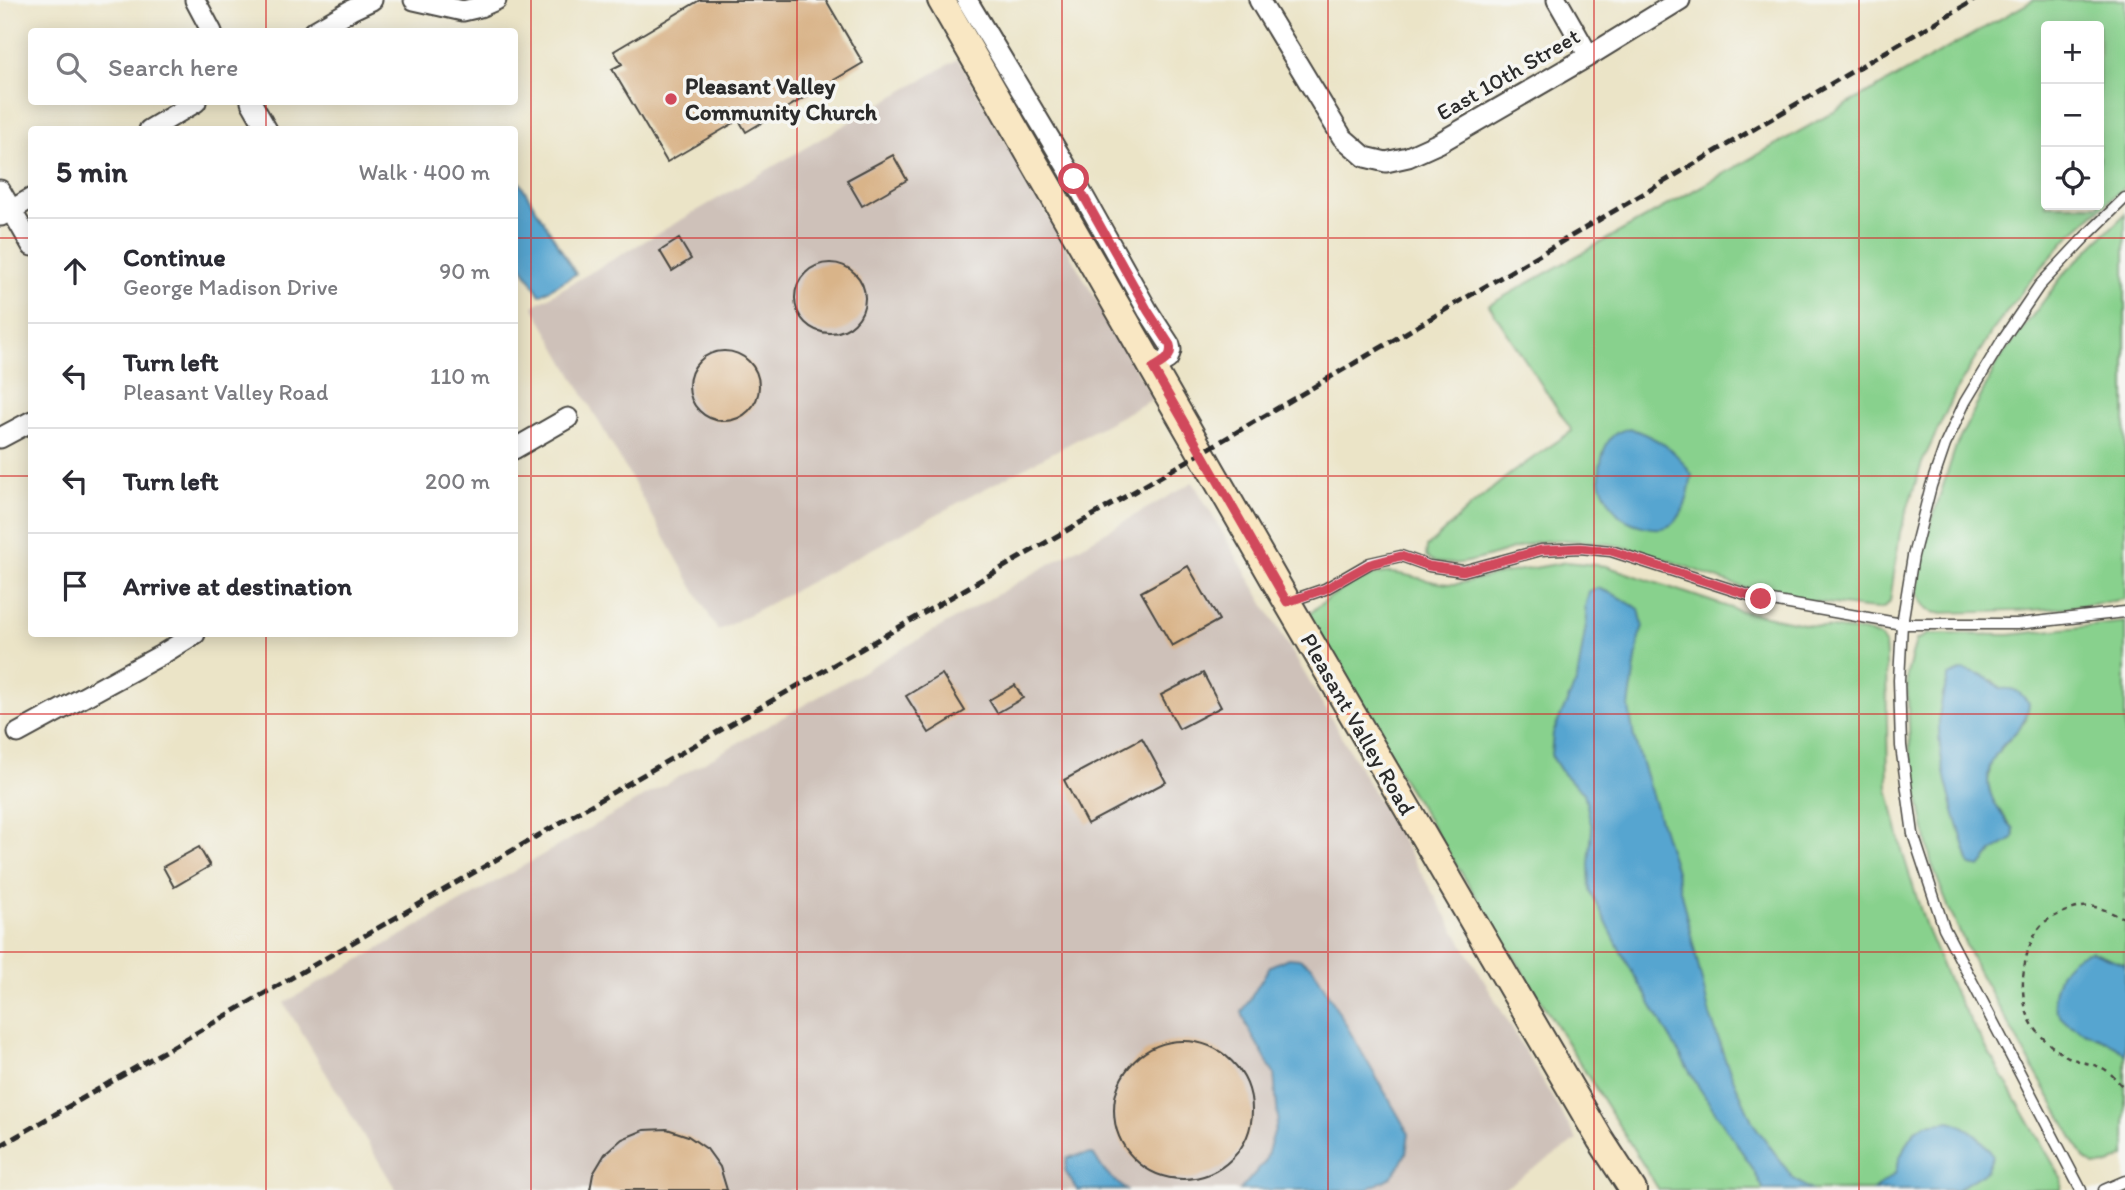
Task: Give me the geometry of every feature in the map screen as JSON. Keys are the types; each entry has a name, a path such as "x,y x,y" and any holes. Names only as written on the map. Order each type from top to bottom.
{"street":[{"path":"195,0 210,28"},
{"path":"320,28 373,0"},
{"path":"414,0 463,11 496,0"},
{"name":"Pleasant Valley Road","path":"941,0 1287,602 1600,1139 1633,1190"},
{"path":"967,0 1170,345 1168,359 1153,368"},
{"name":"East 10th Street","path":"1259,0 1342,137 1349,145 1371,159 1393,161 1439,143 1680,0"},
{"path":"1557,0 1589,56"},
{"path":"156,126 190,105"},
{"path":"253,105 265,126"},
{"path":"0,190 6,214 28,241"},
{"path":"6,214 28,200"},
{"path":"518,447 568,418"},
{"path":"0,438 28,423"},
{"path":"18,733 190,637"}],"lane":[{"path":"2081,1190 1944,928 1913,834 1901,746 1899,680 1902,624 1913,556 1931,486 1945,445 1965,402 2039,286 2125,198"},
{"path":"1287,602 1325,589 1370,564 1401,556 1429,566 1463,571 1541,550 1580,548 1611,551 1761,599 1902,624 2017,624 2125,612"},
{"path":"2104,1190 2125,1181"}],"path":[{"path":"2125,918 2094,906 2074,908 2042,923 2025,963 2022,991 2027,1014 2048,1042 2074,1060 2091,1063 2106,1071 2125,1089"}],"shaded area":[{"path":"958,59 1153,399 718,631 533,306"},
{"path":"1193,482 1577,1140 1502,1190 396,1190 284,1003"}],"green space":[{"path":"2034,0 2125,0 2125,187 2104,205 2104,21 2041,21 2041,210 2099,210 2070,235 2030,281 1991,333 1957,389 1922,463 1900,532 1890,601 1885,607 1864,608 1765,593 1639,551 1600,543 1564,540 1538,542 1464,563 1436,562 1426,556 1427,547 1469,508 1510,474 1572,431 1489,305"},
{"path":"2125,214 2125,599 2030,610 1936,613 1928,610 1917,591 1929,529 1956,446 1999,360 2064,274"},
{"path":"1566,562 1606,566 1737,610 1808,625 1871,633 1881,638 1885,644 1886,656 1888,788 1903,854 1927,930 1951,987 2062,1179 2061,1190 1659,1190 1308,627 1306,619 1333,595 1359,581 1383,573 1456,584"},
{"path":"2125,622 2125,964 2091,951 2096,1037 2114,1044 2125,1054 2125,1156 2108,1165 2095,1166 2085,1159 1978,971 1931,862 1910,753 1907,674 1916,640 1929,634 2009,635","holes":["1992,680 2001,689 2029,703 2026,720 1991,760 1988,782 1992,801 2014,829 2013,839 1993,851 1980,866 1970,865 1943,760 1943,694"]}],"water":[{"path":"518,180 576,274 540,295 518,260"},
{"path":"1630,428 1666,446 1692,475 1681,514 1666,527 1643,526 1622,517 1602,487 1601,465 1607,443 1615,434"},
{"path":"1597,588 1639,609 1643,626 1629,707 1634,738 1675,868 1710,1015 1726,1062 1753,1123 1793,1178 1810,1190 1764,1190 1750,1164 1696,1083 1621,952 1590,890 1592,828 1584,793 1563,774 1551,755 1553,733 1577,680 1589,591"},
{"path":"1963,670 1983,677 2001,689 2014,690 2029,703 2024,721 1996,754 1988,777 1992,798 2014,829 2013,839 1993,851 1980,867 1970,865 1949,793 1939,738 1940,708 1949,676"},
{"path":"2091,951 2125,964 2125,1054 2114,1045 2068,1023 2056,1009 2054,995 2065,966 2074,958"},
{"path":"1288,958 1299,959 1312,966 1409,1134 1406,1153 1399,1167 1391,1177 1366,1190 1240,1190 1265,1162 1278,1119 1274,1074 1242,1012 1270,966"},
{"path":"1951,1121 1965,1127 1989,1149 1993,1156 1986,1171 1956,1190 1873,1190 1895,1173 1900,1157 1915,1130 1926,1124"},
{"path":"1093,1154 1105,1172 1126,1190 1077,1190 1065,1171 1067,1158"}],"building":[{"name":"Pleasant Valley Community Church","path":"700,0 826,0 863,63 746,132 739,120 667,162 612,69 622,64 614,51"},
{"path":"893,155 907,180 862,206 847,180"},
{"path":"679,239 691,259 672,271 660,251"},
{"path":"837,263 850,269 859,278 863,284 863,312 855,323 844,331 823,333 805,323 797,312 795,291 805,273 816,265"},
{"path":"731,351 744,357 753,366 757,372 757,400 749,411 738,419 717,421 699,411 691,400 689,379 699,361 710,353"},
{"path":"1188,566 1219,620 1172,646 1141,592"},
{"path":"1203,673 1221,707 1179,729 1161,695"},
{"path":"942,674 965,711 929,733 906,696"},
{"path":"1015,685 1023,698 997,713 989,700"},
{"path":"1142,738 1166,782 1087,824 1064,780"},
{"path":"199,847 210,866 174,887 163,867"},
{"path":"1183,1041 1209,1047 1231,1062 1246,1084 1252,1110 1246,1136 1231,1158 1209,1173 1183,1179 1157,1173 1135,1158 1120,1136 1114,1110 1120,1084 1135,1062 1157,1047"},
{"path":"667,1129 688,1136 707,1149 720,1167 727,1190 590,1190 593,1174 605,1154 622,1139 644,1130"}],"railway":[{"path":"0,1146 1201,453 1974,0"}],"place":[{"name":"Pleasant Valley Community Church","path":"671,99"}],"route":[{"path":"1074,179 1170,345 1168,359 1153,368 1287,602 1325,589 1370,564 1401,556 1429,566 1463,571 1541,550 1580,548 1611,551 1761,599"}]}
